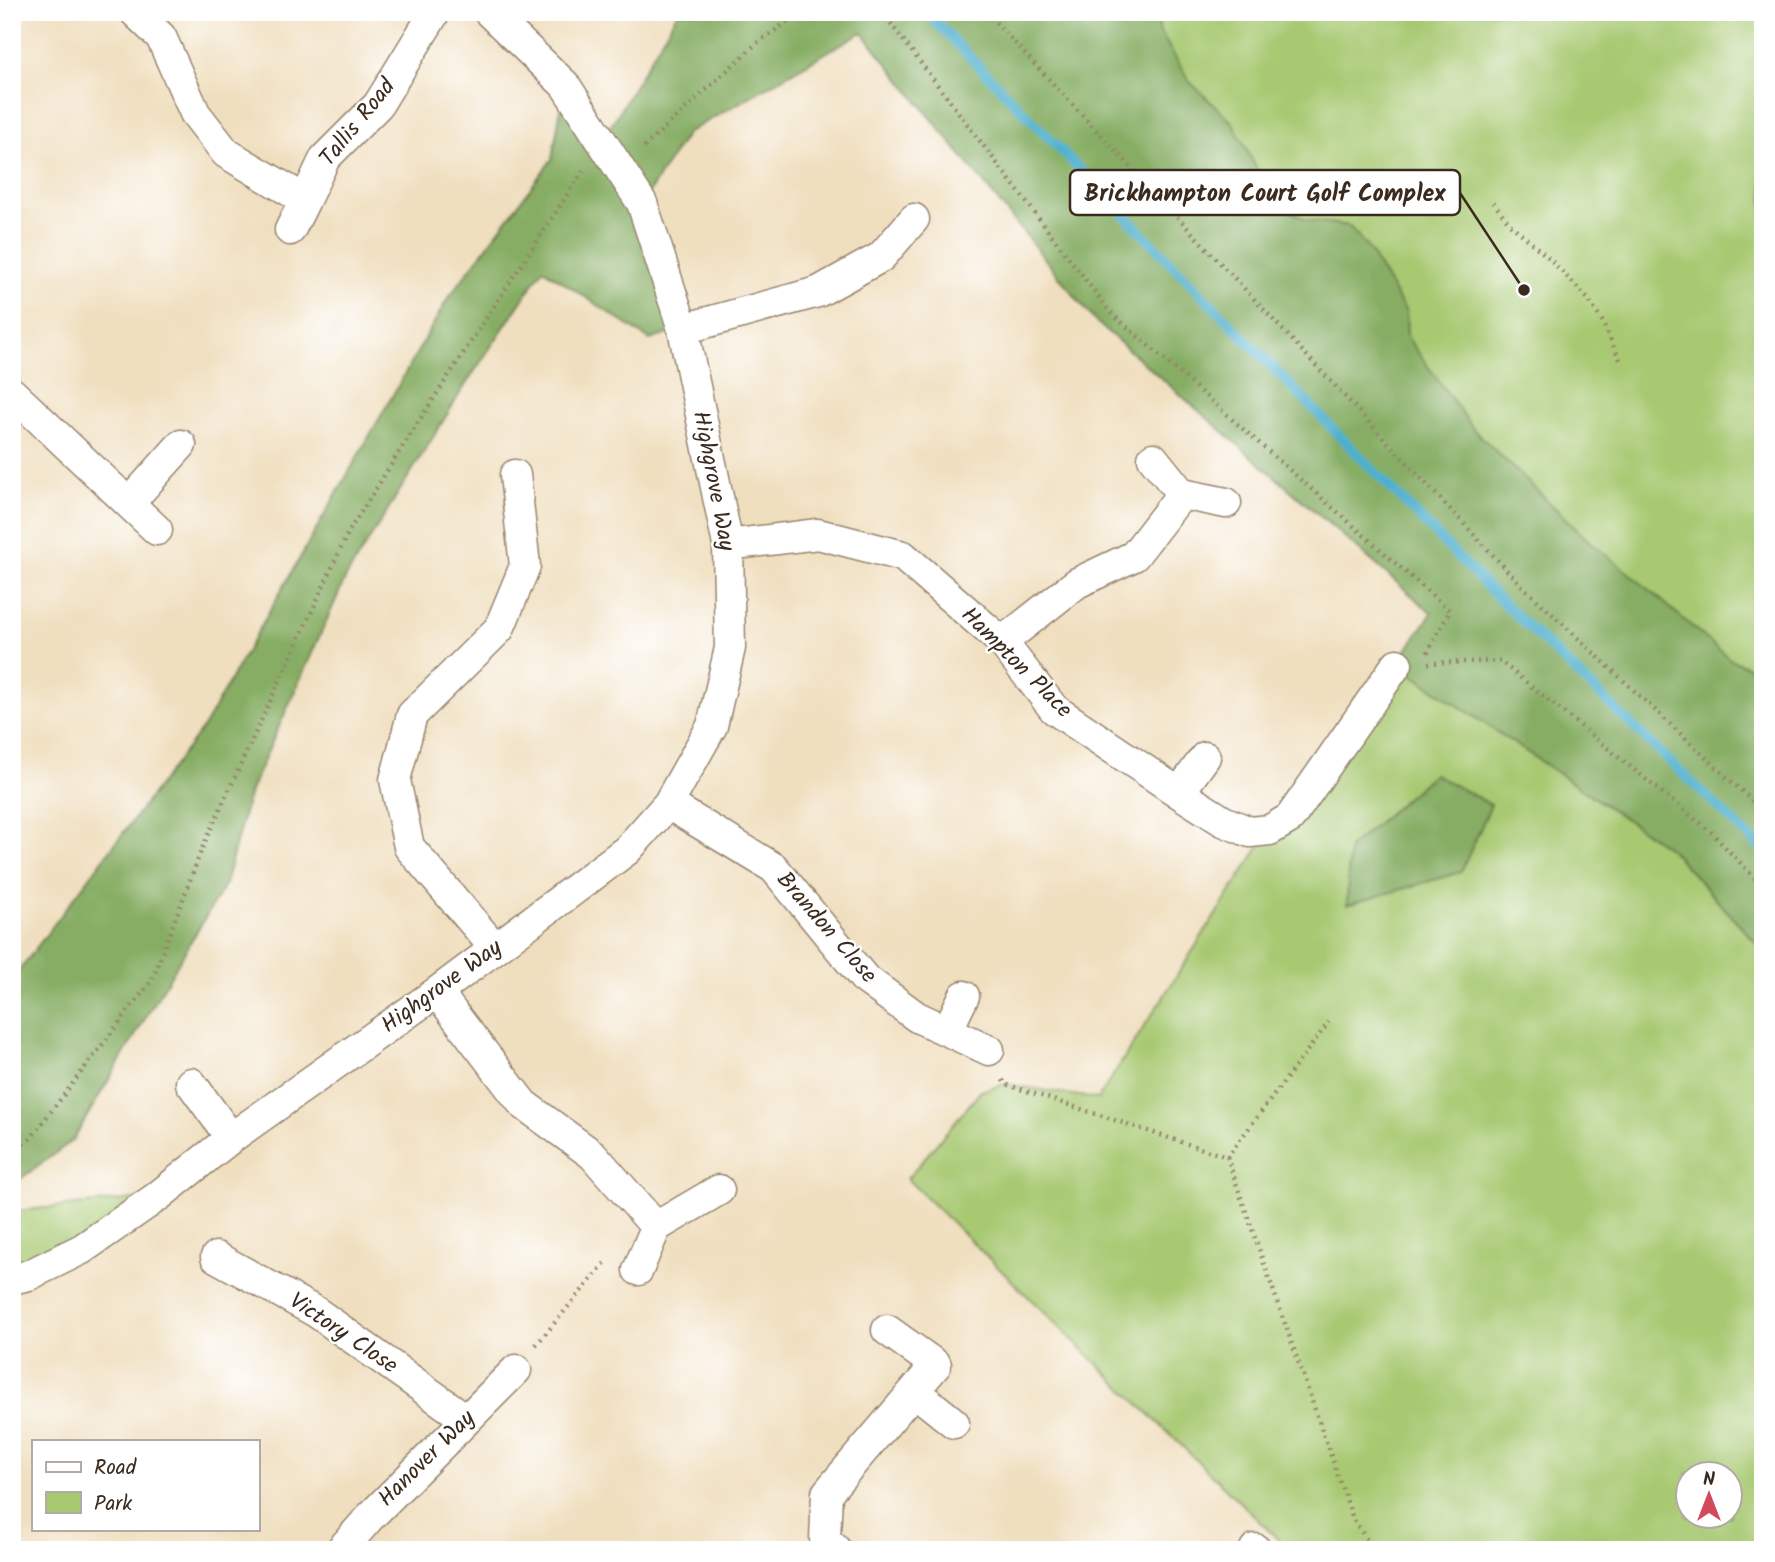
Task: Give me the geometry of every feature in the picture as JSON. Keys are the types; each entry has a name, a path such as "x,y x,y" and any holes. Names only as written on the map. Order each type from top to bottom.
{"street":[{"path":"135,12 162,37 195,113 226,153 305,200"},
{"name":"Tallis Road","path":"290,230 325,158 378,105 435,12"},
{"name":"Highgrove Way","path":"12,1279 29,1275 82,1249 157,1197 231,1138 437,992 627,850 668,804 712,726 730,648 728,545 683,329 642,203 565,85 489,12"},
{"path":"683,329 818,292 881,257 914,219"},
{"path":"12,393 157,530"},
{"path":"130,503 181,445"},
{"path":"1153,458 1182,494 1226,503"},
{"path":"495,948 409,847 395,780 412,715 499,629 525,566 515,475"},
{"path":"1002,642 1077,583 1134,556 1182,494"},
{"name":"Hampton Place","path":"728,545 818,534 903,556 1002,642 1054,709 1223,821 1250,832 1270,830 1290,818 1397,664"},
{"path":"1179,793 1205,757"},
{"name":"Brandon Close","path":"668,804 774,868 864,978 917,1017 989,1049"},
{"path":"437,992 523,1104 593,1155 656,1227"},
{"path":"947,1031 964,996"},
{"path":"191,1083 231,1138"},
{"path":"638,1270 656,1227 719,1189"},
{"name":"Victory Close","path":"216,1257 316,1312 466,1419"},
{"path":"836,1550 825,1539 827,1493 936,1366 887,1329"},
{"name":"Hanover Way","path":"341,1550 370,1517 516,1370"},
{"path":"914,1391 954,1423"}],"path":[{"path":"620,169 757,43 801,12"},
{"path":"882,12 1110,312 1450,611 1421,664 1500,661 1711,832 1763,887"},
{"path":"986,12 1518,583 1763,811"},
{"path":"12,1152 30,1139 152,980 203,846 349,531 602,141"},
{"path":"1493,202 1510,224 1549,258 1588,299 1602,321 1620,360"},
{"path":"1227,1157 1329,1022"},
{"path":"989,1049 1005,1084 1227,1157"},
{"path":"1227,1157 1353,1519 1377,1550"},
{"path":"516,1370 607,1259"}],"green space":[{"path":"678,12 1156,12 1160,32 1190,82 1233,123 1277,205 1308,220 1349,226 1368,248 1406,312 1407,337 1474,430 1590,542 1731,660 1763,673 1763,950 1670,849 1397,664 1432,613 1094,320 862,32 687,133 642,203 683,329 650,340 543,269 466,384 346,577 250,791 225,884 73,1140 12,1185 12,980 204,726 447,300 552,159 565,85 602,141"},
{"path":"1033,12 1763,12 1763,753"},
{"path":"1397,664 1670,849 1763,950 1763,1550 1289,1550 907,1179 981,1091 1005,1084 1098,1099 1270,830"},
{"path":"1434,774 1491,805 1461,872 1347,905 1349,848"},
{"path":"157,1197 12,1279 12,1201 16,1211"}],"waterway":[{"path":"926,12 1497,597 1763,850"}],"place":[{"name":"Brickhampton Court Golf Complex","path":"1524,290"}]}
